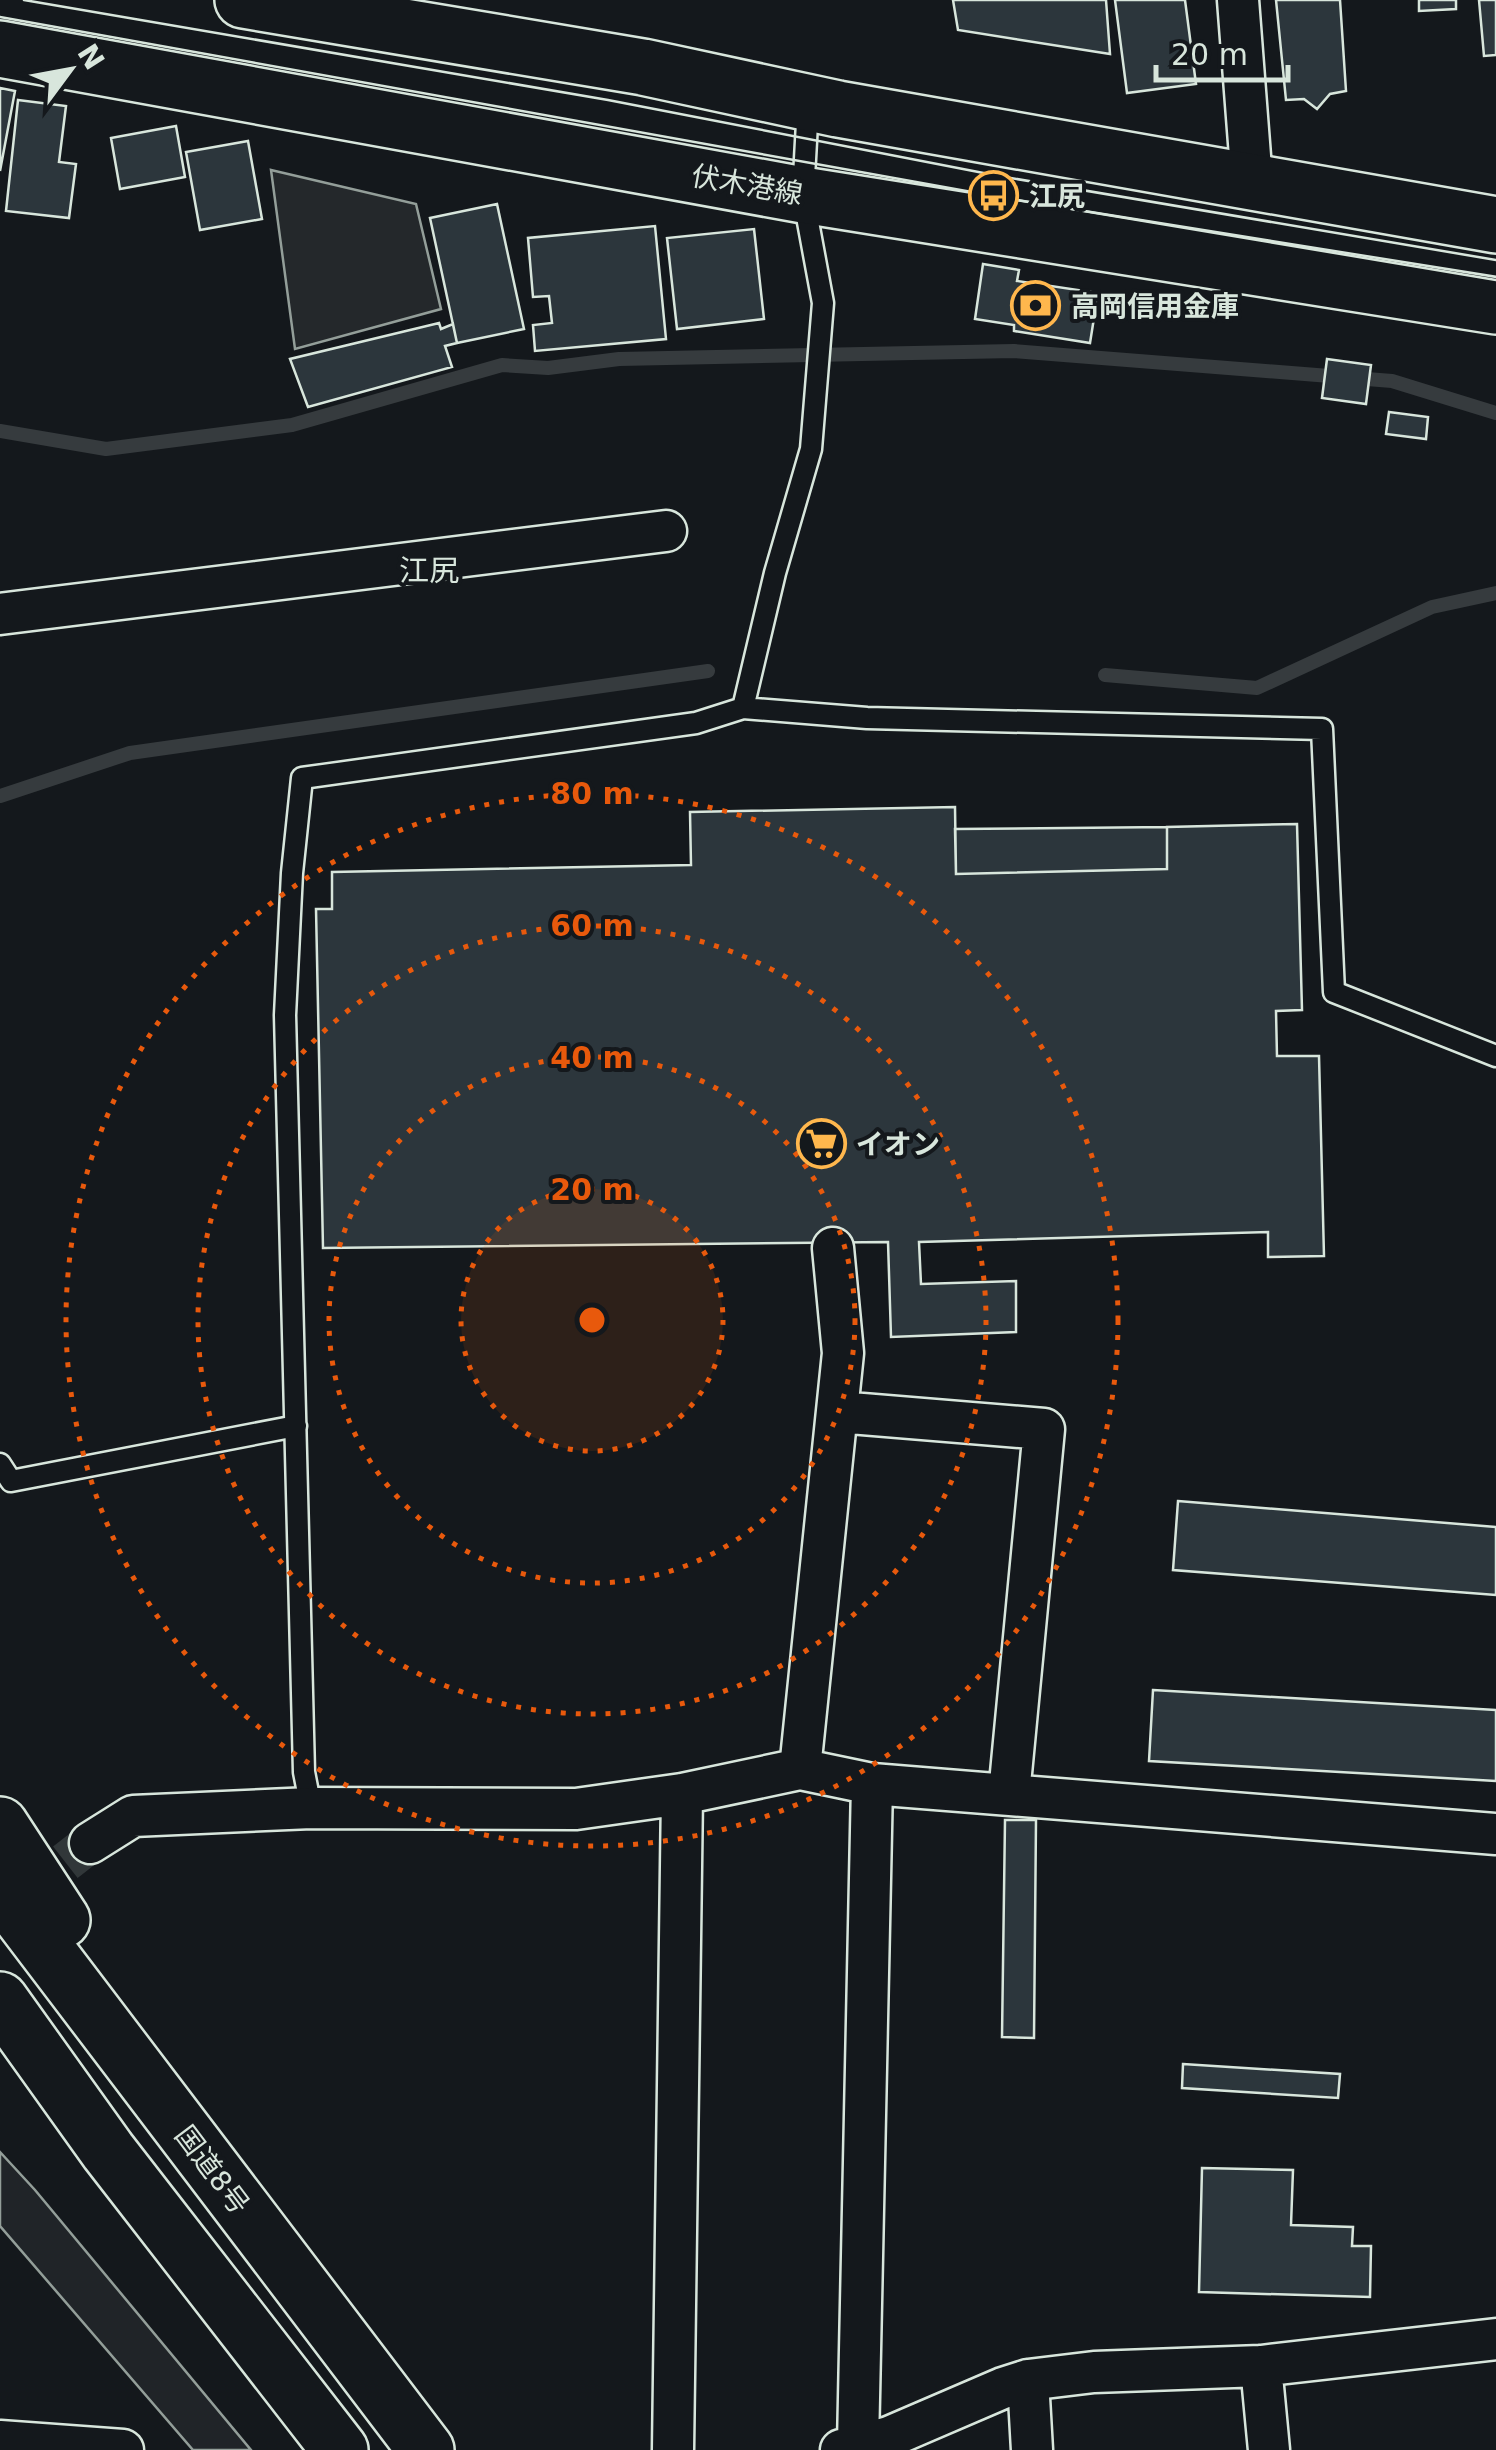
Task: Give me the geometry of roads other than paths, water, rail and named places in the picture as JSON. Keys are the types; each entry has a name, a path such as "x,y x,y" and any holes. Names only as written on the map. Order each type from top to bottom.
{"main road":[{"path":"243,0 644,67 808,103 1496,225"},
{"name":"伏木港線","path":"0,49 803,195 1496,306"},
{"path":"0,1825 125,2012 242,2212"},
{"name":"国道8号","path":"0,1889 426,2450"},
{"path":"0,2000 108,2151 340,2450"},
{"path":"0,2037 108,2151"}],"street":[{"path":"1238,0 1252,182"},
{"path":"0,614 666,531"},
{"path":"800,1770 843,1353 833,1248"},
{"path":"838,1412 1044,1429 1009,1794"},
{"path":"90,1843 133,1816 310,1808 576,1809 682,1794 800,1770 872,1784 1496,1834"},
{"path":"872,1784 849,2448 889,2437 1028,2380 1094,2372 1261,2366 1496,2339"},
{"path":"673,2450 682,1794"},
{"path":"1261,2366 1269,2450"},
{"path":"1028,2380 1032,2450"},
{"path":"0,2441 123,2450"}],"lane":[{"path":"742,708 811,449 823,303 803,195 808,103"},
{"path":"310,1808 304,1772 285,1015 292,873 302,778 696,723 742,708 866,718 1322,729 1334,992 1496,1056"},
{"path":"0,1464 11,1481 296,1426"}],"waterway":[{"path":"0,431 106,449 292,425 502,365 548,368 619,359 1014,351 1392,381 1496,413"},
{"path":"1105,675 1257,688 1432,607 1496,593"},
{"path":"0,796 130,753 708,671"}],"tunnel":[{"path":"18,1899 90,1843"}],"tram line":[{"path":"24,0 608,100 999,176 1496,260"},
{"path":"0,17 994,196 1496,280"}],"place":[{"name":"江尻","path":"994,196"},
{"name":"高岡信用金庫","path":"1036,306"},
{"name":"イオン","path":"821,1144"}],"district":[{"name":"江尻","path":"429,570"}]}
